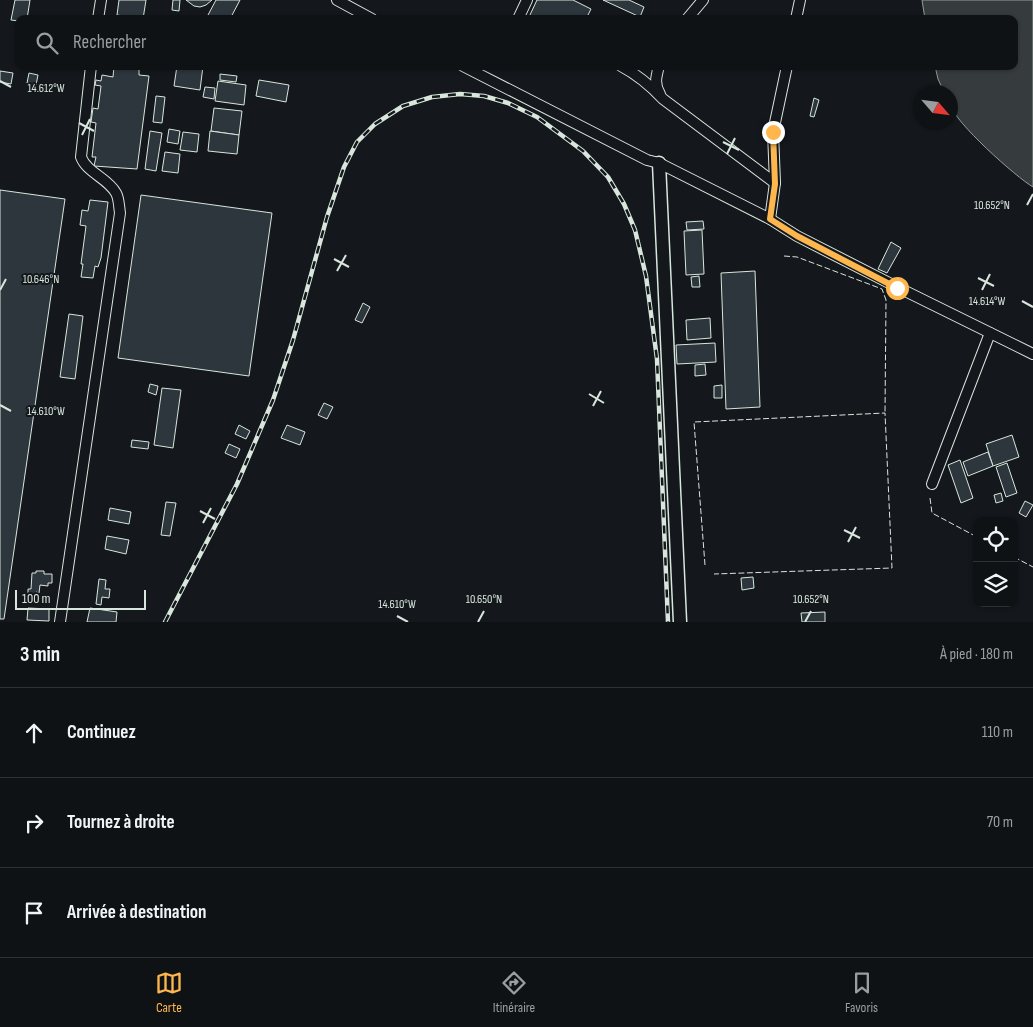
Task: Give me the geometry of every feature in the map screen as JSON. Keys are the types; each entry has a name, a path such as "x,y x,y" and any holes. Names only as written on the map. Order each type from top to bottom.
{"main road":[{"path":"659,163 680,622"}],"street":[{"path":"99,15 101,0"},
{"path":"337,0 365,15"},
{"path":"520,15 527,0"},
{"path":"690,15 703,0"},
{"path":"797,15 800,0"},
{"path":"60,622 120,213 116,194 106,182 84,164 81,157 91,70"},
{"path":"471,70 647,160 659,163 770,219 797,236 880,279 1033,354"},
{"path":"628,70 649,84 662,99 775,184"},
{"path":"658,70 656,86 662,99"},
{"path":"770,219 775,184 773,132 785,70"},
{"path":"932,484 990,333"}],"shaded area":[{"path":"922,0 1033,0 1033,187 1000,161 962,123 958,118 958,85 941,85 936,70 1018,70 1018,15 924,15"}],"building":[{"path":"15,0 30,0 28,15 15,15 15,20 11,20"},
{"path":"119,0 146,0 144,15 117,15"},
{"path":"173,0 180,0 179,11 172,10"},
{"path":"186,0 212,0 200,7 194,6"},
{"path":"216,0 240,0 232,15 208,15"},
{"path":"537,0 573,0 591,9 588,15 530,15"},
{"path":"603,0 629,0 644,7 641,15 636,15"},
{"path":"114,70 139,70 139,75 149,76 137,169 94,166 96,157 92,157 96,123 91,122 93,108 98,109 101,86 95,85 96,80 101,81 102,75 113,77"},
{"path":"176,70 202,70 200,90 174,86"},
{"path":"0,71 13,73 11,84 0,82"},
{"path":"29,73 38,75 36,85 27,83"},
{"path":"220,74 237,76 236,82 220,80"},
{"path":"259,80 289,85 286,102 256,96"},
{"path":"218,81 246,85 244,105 215,101"},
{"path":"205,87 215,88 214,99 203,97"},
{"path":"156,96 165,97 162,123 153,122"},
{"path":"814,98 819,100 814,117 810,116"},
{"path":"214,108 242,111 239,135 211,131"},
{"path":"169,129 180,131 178,144 167,142"},
{"path":"150,131 162,133 156,171 145,169"},
{"path":"210,131 239,135 237,154 208,151"},
{"path":"183,132 199,134 197,152 180,150"},
{"path":"165,152 180,154 178,173 162,171"},
{"path":"0,190 65,199 4,619 0,619"},
{"path":"141,195 272,213 249,376 118,358"},
{"path":"90,200 108,202 101,258 98,267 95,266 93,278 81,277 86,226 80,225 82,210 88,211"},
{"path":"703,221 704,229 687,230 686,222"},
{"path":"702,230 704,274 686,275 684,231"},
{"path":"891,242 901,248 887,273 878,269"},
{"path":"755,271 760,407 726,409 721,273"},
{"path":"699,276 700,287 692,287 691,277"},
{"path":"363,303 370,307 362,323 355,320"},
{"path":"69,314 83,316 75,379 60,377"},
{"path":"710,318 711,338 687,340 686,320"},
{"path":"715,343 716,362 677,364 676,345"},
{"path":"705,364 706,375 695,376 695,365"},
{"path":"150,384 158,386 156,395 148,392"},
{"path":"722,385 722,398 714,398 714,386"},
{"path":"162,388 181,390 173,448 154,445"},
{"path":"324,403 333,407 327,419 318,415"},
{"path":"239,425 250,431 246,439 235,434"},
{"path":"287,425 305,432 300,445 281,438"},
{"path":"1012,435 1019,457 993,466 986,444"},
{"path":"132,440 149,442 148,449 131,447"},
{"path":"229,444 240,449 236,458 225,453"},
{"path":"988,452 993,466 968,476 963,462"},
{"path":"960,460 973,498 961,503 948,465"},
{"path":"1007,463 1017,493 1006,497 996,467"},
{"path":"1001,493 1003,501 996,503 994,495"},
{"path":"1025,501 1033,505 1026,517 1019,513"},
{"path":"166,502 176,503 170,536 161,535"},
{"path":"110,508 131,512 129,524 108,520"},
{"path":"107,536 129,540 126,554 105,549"},
{"path":"36,571 52,574 52,583 48,583 48,586 40,585 39,593 36,592 36,597 28,597 28,589 31,589 32,573 36,573"},
{"path":"753,577 754,588 742,590 741,578"},
{"path":"99,579 106,580 105,589 110,589 109,598 102,597 101,605 96,604"},
{"path":"28,608 49,609 49,621 27,620"},
{"path":"90,608 117,612 116,622 87,622"},
{"path":"825,612 825,622 802,622 801,613"}],"railway":[{"path":"165,622 237,484 273,400 293,340 327,217 344,167 357,142 375,124 403,106 432,97 460,94 484,96 508,103 537,117 583,151 608,177 624,204 635,230 646,276 657,359 668,622"}],"fence":[{"path":"784,256 797,257 882,289 886,300 885,413"},
{"path":"705,565 694,422 885,413 892,568 714,574"},
{"path":"930,498 932,513 973,535"},
{"path":"1018,559 1033,567"}],"route":[{"path":"773,132 775,184 770,219 797,236 897,288"}]}
